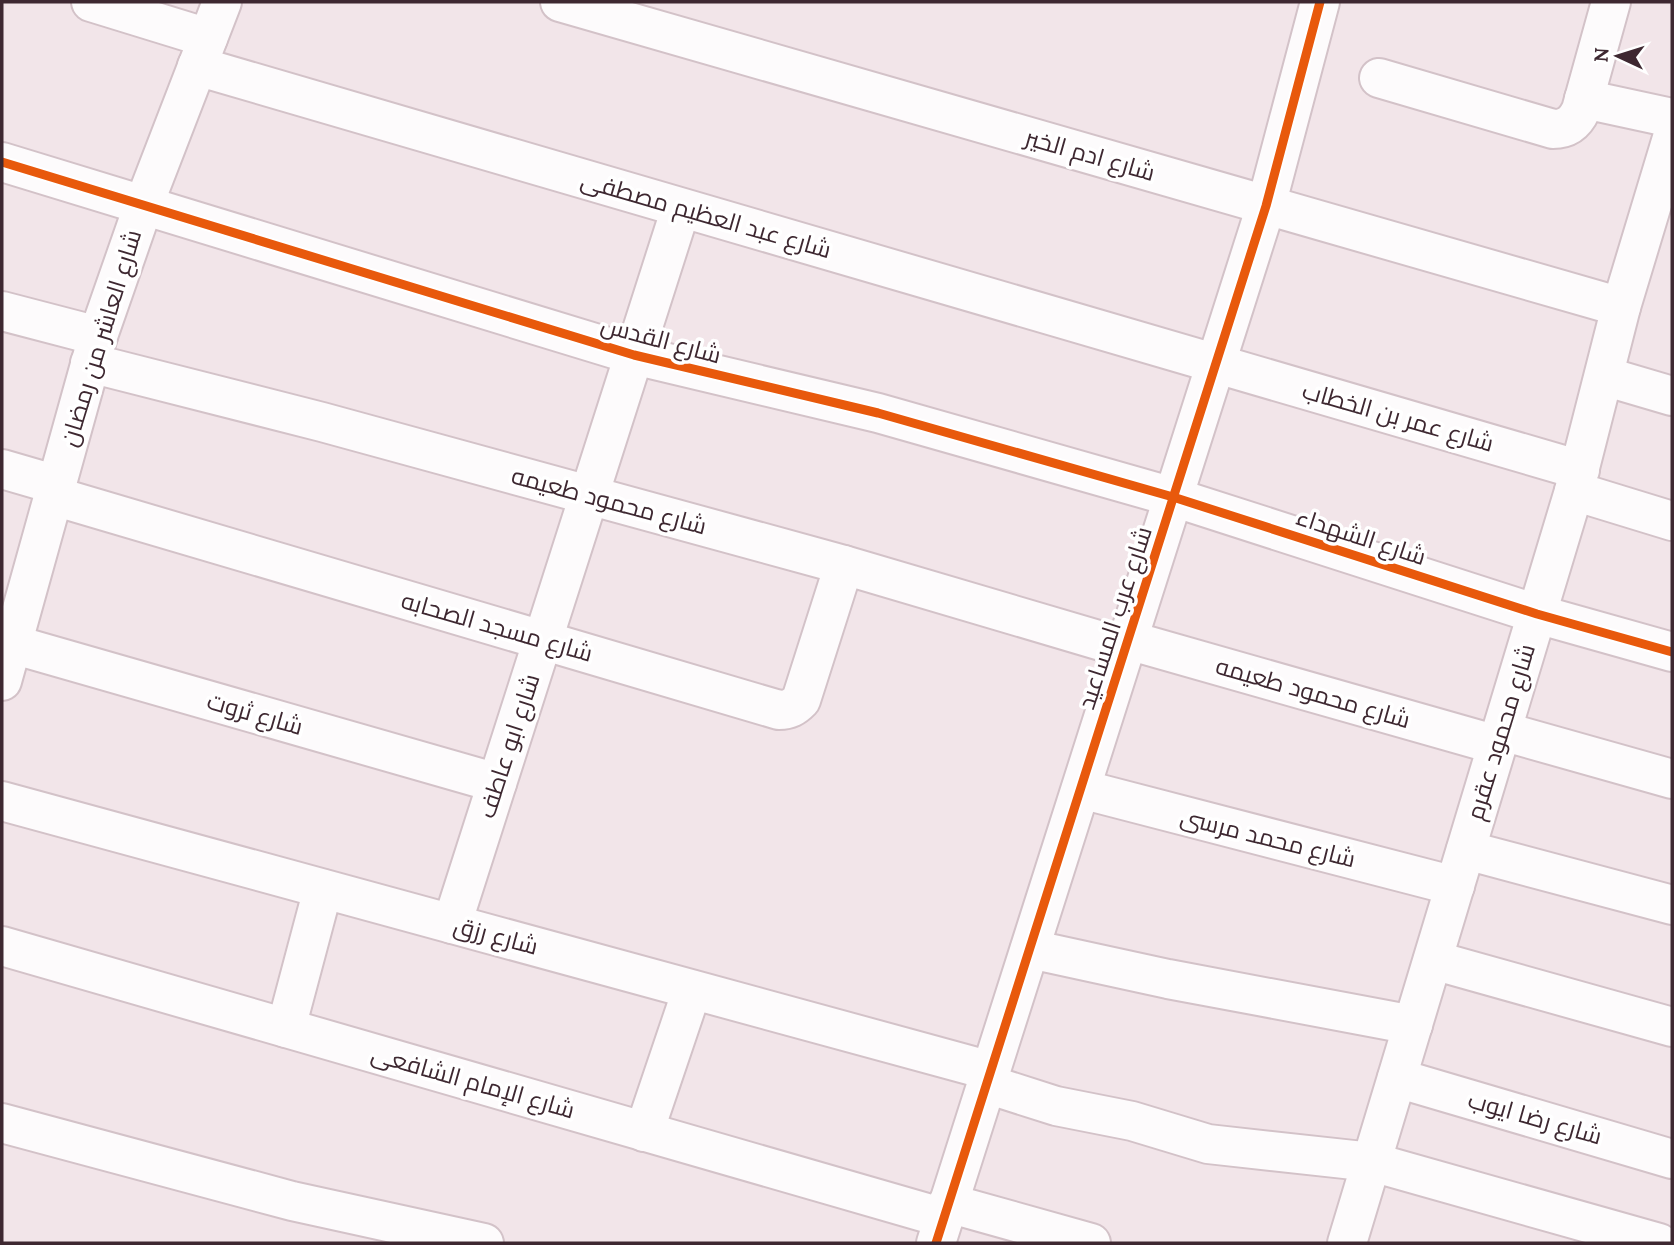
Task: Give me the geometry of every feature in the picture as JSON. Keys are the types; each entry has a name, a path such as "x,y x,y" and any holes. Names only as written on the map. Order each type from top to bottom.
{"street":[{"name":"شارع عبد العظيم مصطفى","path":"91,2 202,52 681,208 1216,364"},
{"name":"شارع العاشر من رمضان","path":"2,681 12,644 13,598 56,490 94,349 144,204 222,2"},
{"name":"شارع ادم الخير","path":"560,2 1621,307"},
{"name":"شارع عرب المساعيد","path":"943,1222 1266,206 1320,2"},
{"path":"1380,78 1553,129 1562,129 1577,118 1611,2"},
{"path":"1584,99 1672,118"},
{"name":"شارع محمود عقرم","path":"1347,1243 1577,481 1621,307 1672,138"},
{"name":"شارع القدس","path":"2,162 634,355 878,413 1173,497"},
{"name":"شارع ابو عاطف","path":"452,924 681,208"},
{"name":"شارع محمود طعيمه","path":"2,311 94,349 322,422 1126,644 1672,779"},
{"name":"شارع عمر بن الخطاب","path":"1216,364 1577,481 1672,521"},
{"path":"1604,376 1672,396"},
{"name":"شارع مسجد الصحابه","path":"2,469 56,490 779,710 788,710 801,700 844,565"},
{"name":"شارع الشهداء","path":"1173,497 1537,614 1672,652"},
{"name":"شارع ثروت","path":"12,644 497,783"},
{"name":"شارع محمد مرسى","path":"1080,789 1455,886"},
{"name":"شارع رزق","path":"2,801 692,990 989,1078 1056,1106 1132,1121 1208,1144 1371,1162 1659,1243"},
{"path":"1466,850 1672,905"},
{"path":"286,1028 323,889"},
{"name":"شارع الإمام الشافعى","path":"2,946 645,1132 943,1222 1091,1243"},
{"path":"1030,949 1168,979 1413,1025"},
{"path":"1433,960 1672,1027"},
{"path":"645,1132 692,990"},
{"name":"شارع رضا ايوب","path":"1397,1078 1672,1158"},
{"path":"2,1122 292,1201 484,1243"}],"cycle path":[{"path":"936,1243 1266,206 1320,2"},
{"path":"2,162 634,355 878,413 1173,497 1537,614 1672,652"}]}
